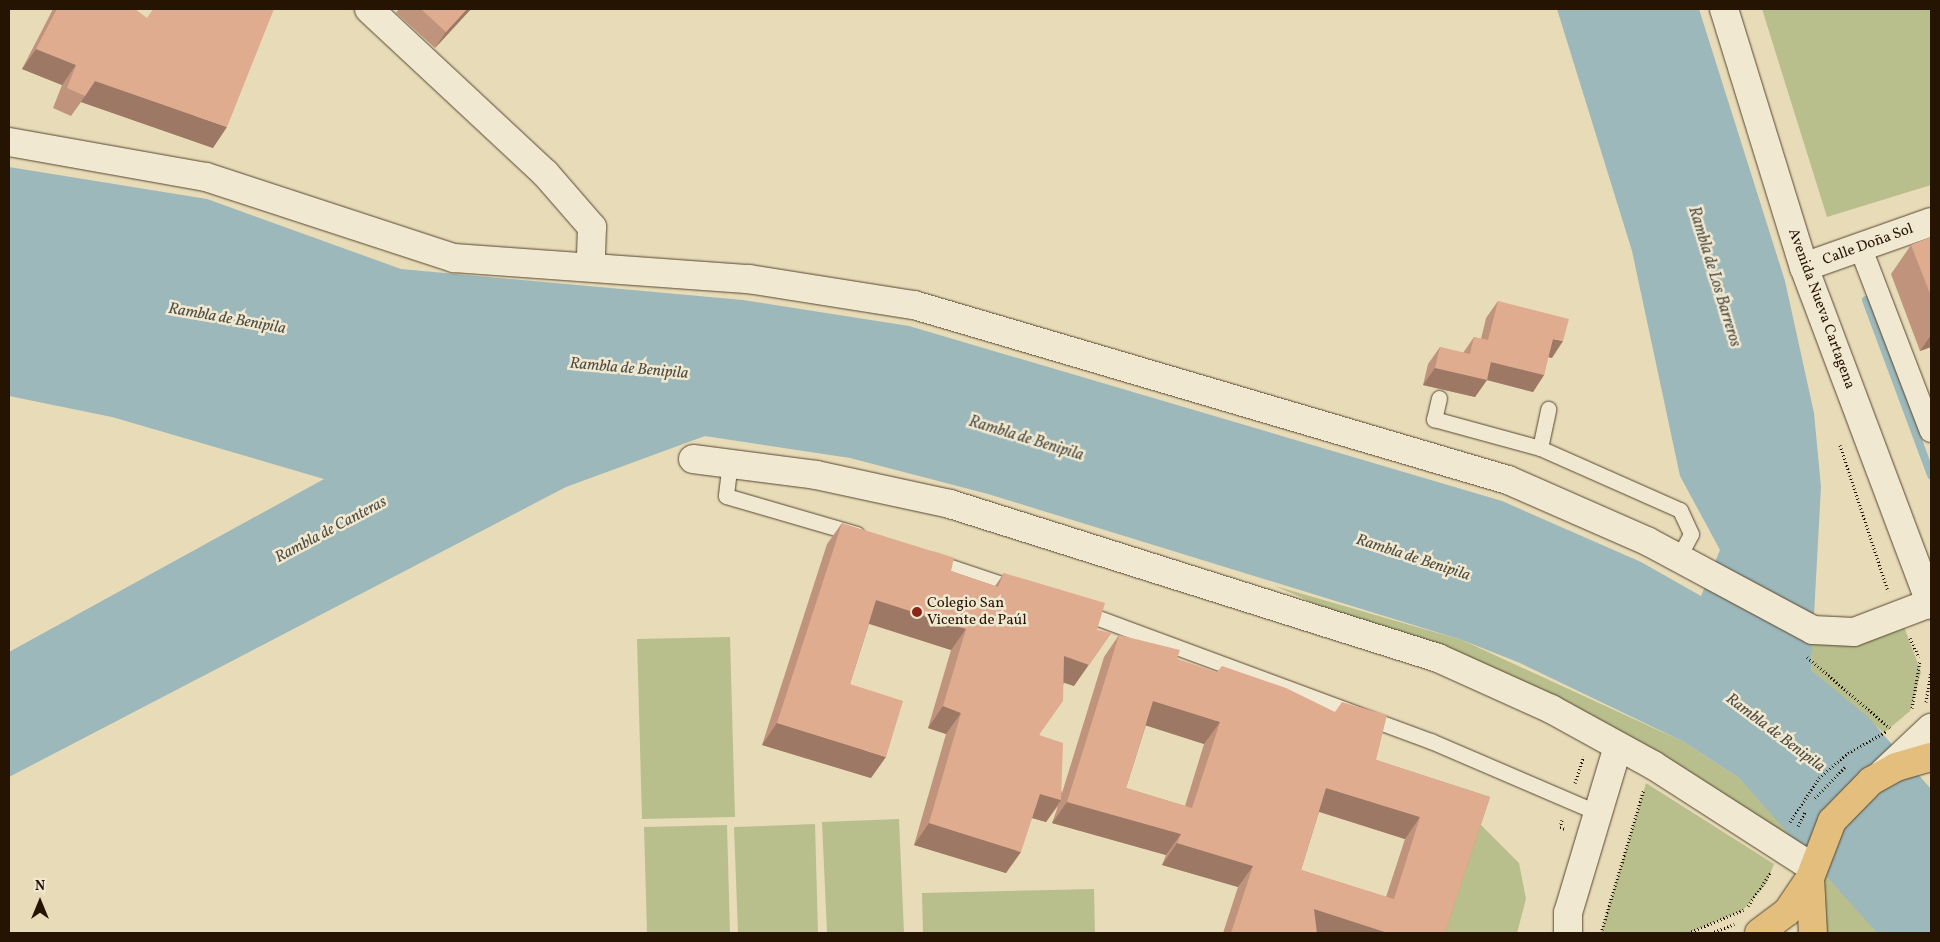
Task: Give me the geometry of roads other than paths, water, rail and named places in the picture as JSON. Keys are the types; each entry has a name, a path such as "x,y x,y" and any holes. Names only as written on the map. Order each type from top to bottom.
{"main road":[{"path":"1750,927 1787,912 1812,868 1840,810 1883,773 1915,758"},
{"path":"1812,868 1813,933"}],"street":[{"path":"368,9 545,173 592,227 591,264"},
{"name":"Avenida Nueva Cartagena","path":"1724,9 1804,267 1931,604"},
{"path":"9,142 206,176 454,258 591,264 749,279 914,305 1508,480 1679,558 1813,630 1854,632 1931,604"},
{"name":"Calle Doña Sol","path":"1804,267 1931,222"},
{"path":"1861,248 1931,431"},
{"path":"693,459 730,462 816,474 950,504 1286,608 1438,658 1550,709 1783,838 1812,868"},
{"path":"1915,758 1931,728"},
{"path":"1568,933 1568,913 1618,746"}],"lane":[{"path":"1439,398 1434,419 1540,448 1680,510 1691,534 1679,558"},
{"path":"1540,448 1548,409"},
{"path":"730,462 726,496 872,540"},
{"path":"919,556 1029,594"},
{"path":"1066,607 1431,741 1598,813"}],"water":[{"path":"1557,9 1699,9 1785,281 1814,413 1821,487 1811,670 1868,717 1931,789 1931,933 1877,933 1739,778 1684,742 1520,663 1462,640 988,494 850,458 705,436 566,487 9,777 9,652 324,479 112,417 9,396 9,167 207,199 401,269 743,300 909,326 1502,501 1641,562 1701,596 1720,550 1680,476 1632,251"}],"waterway":[{"path":"1866,300 1931,475"}],"place":[{"name":"Colegio San Vicente de Paúl","path":"917,612"}],"water label":[{"name":"Rambla de Los Barreros","path":"1714,277"},
{"name":"Rambla de Benipila","path":"227,319"},
{"name":"Rambla de Benipila","path":"629,369"},
{"name":"Rambla de Benipila","path":"1026,439"},
{"name":"Rambla de Canteras","path":"331,530"},
{"name":"Rambla de Benipila","path":"1413,558"},
{"name":"Rambla de Benipila","path":"1775,733"}]}
